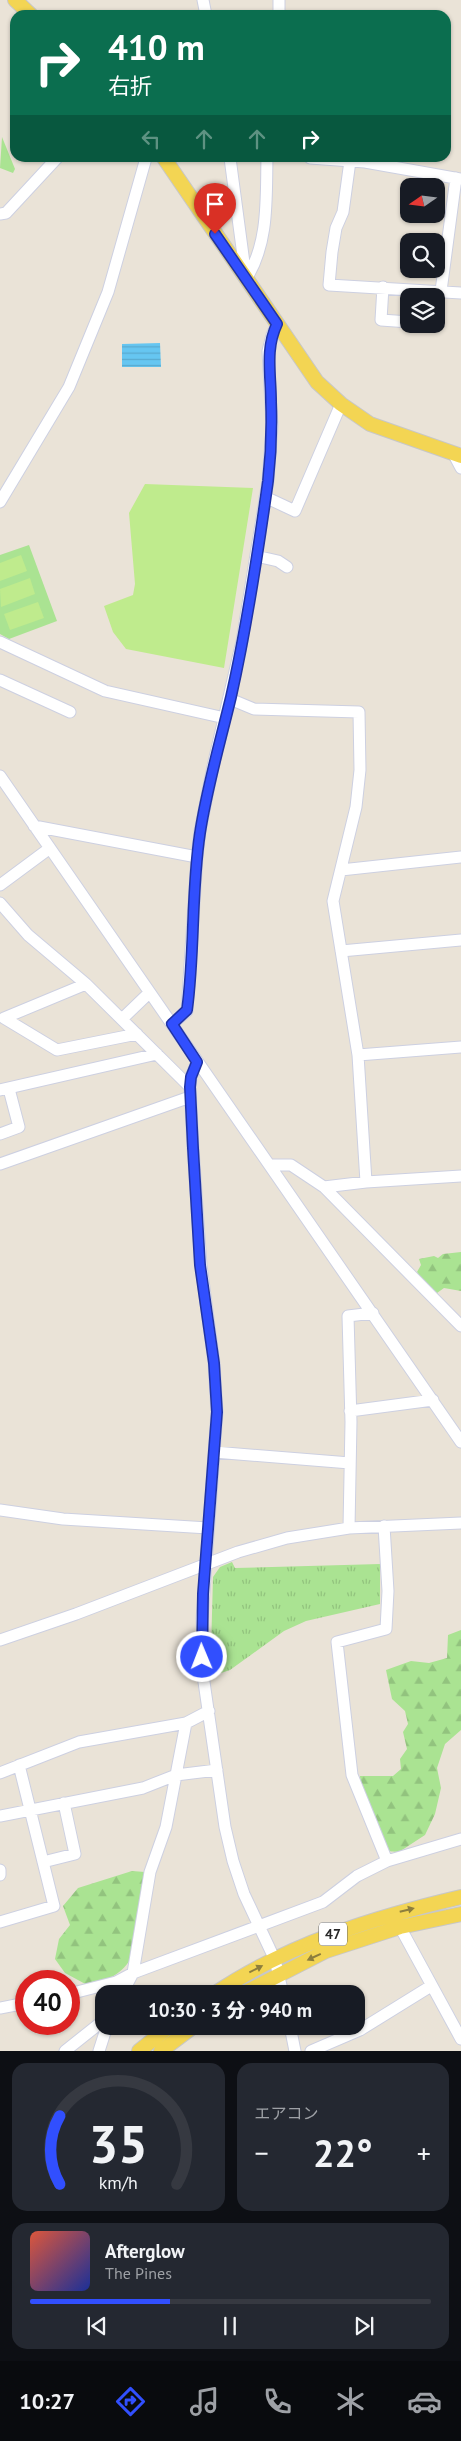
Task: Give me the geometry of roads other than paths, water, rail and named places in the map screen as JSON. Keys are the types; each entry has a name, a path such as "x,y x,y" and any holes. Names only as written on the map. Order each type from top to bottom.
{"main road":[{"path":"15,0 25,10"},
{"path":"167,162 317,382 341,404 370,424 457,455"},
{"name":"47","path":"235,1985 278,1966 352,1926 461,1898"},
{"name":"47","path":"254,1985 278,1966 400,1927 461,1914"},
{"path":"139,2051 159,2035"},
{"path":"161,2051 182,2035"}],"street":[{"path":"0,224 3,214 53,162"},
{"path":"0,502 69,387 108,292 145,162"},
{"path":"231,162 246,280"},
{"path":"246,280 254,267 265,225 268,162"},
{"path":"350,162 343,212 336,228 329,285 400,288"},
{"path":"376,162 458,178 441,288"},
{"path":"383,287 381,320 400,321"},
{"path":"445,291 461,293"},
{"path":"172,1024 187,1010 197,857 213,766 230,698 265,497 272,426 268,351 277,324"},
{"path":"265,497 295,511 341,404"},
{"path":"457,455 461,468"},
{"path":"256,556 278,561 287,567"},
{"path":"0,642 105,691 225,718"},
{"path":"0,680 70,712"},
{"path":"230,698 254,709 359,712 360,770 356,807 333,901 358,1055 366,1182"},
{"path":"0,776 461,1442"},
{"path":"34,826 197,857"},
{"path":"0,885 50,848"},
{"path":"341,870 461,857"},
{"path":"0,903 28,934 86,984 122,1019 190,1092"},
{"path":"340,951 461,940"},
{"path":"86,984 4,1018 57,1050 137,1034"},
{"path":"122,1019 149,993"},
{"path":"358,1055 461,1047"},
{"path":"0,1134 19,1127 4,1089 156,1054"},
{"path":"197,1062 191,1077 190,1092 200,1265 216,1388 202,1644 217,1770 233,1861 244,1894 278,1966 282,1985"},
{"path":"0,1164 190,1092"},
{"path":"270,1165 292,1165 324,1187 461,1326"},
{"path":"324,1187 366,1182 461,1176"},
{"path":"349,1528 350,1411 348,1316 373,1313"},
{"path":"350,1411 433,1400"},
{"path":"214,1452 350,1463"},
{"path":"0,1510 63,1519 208,1528"},
{"path":"0,1640 76,1614 206,1564 287,1538 349,1528 461,1522"},
{"path":"384,1526 388,1591 386,1630 337,1642 352,1776 387,1861"},
{"path":"0,1773 79,1742 186,1723 209,1710"},
{"path":"127,1985 133,1973 150,1872 166,1827 186,1723"},
{"path":"0,1922 54,1906 19,1765"},
{"path":"0,1816 143,1788 176,1775 217,1770"},
{"path":"43,1862 75,1854 64,1804"},
{"path":"80,1991 116,1982 133,1973 323,1902 358,1876 387,1861 461,1840"},
{"path":"0,1870 0,1875"},
{"path":"400,1927 461,2039"},
{"path":"311,2051 360,2030 432,1986"},
{"path":"0,2008 15,2005"},
{"path":"64,2051 95,2027"},
{"path":"99,2051 104,2035"},
{"path":"292,2035 295,2051"}],"water":[{"path":"160,343 161,367 122,367 122,344"}]}
